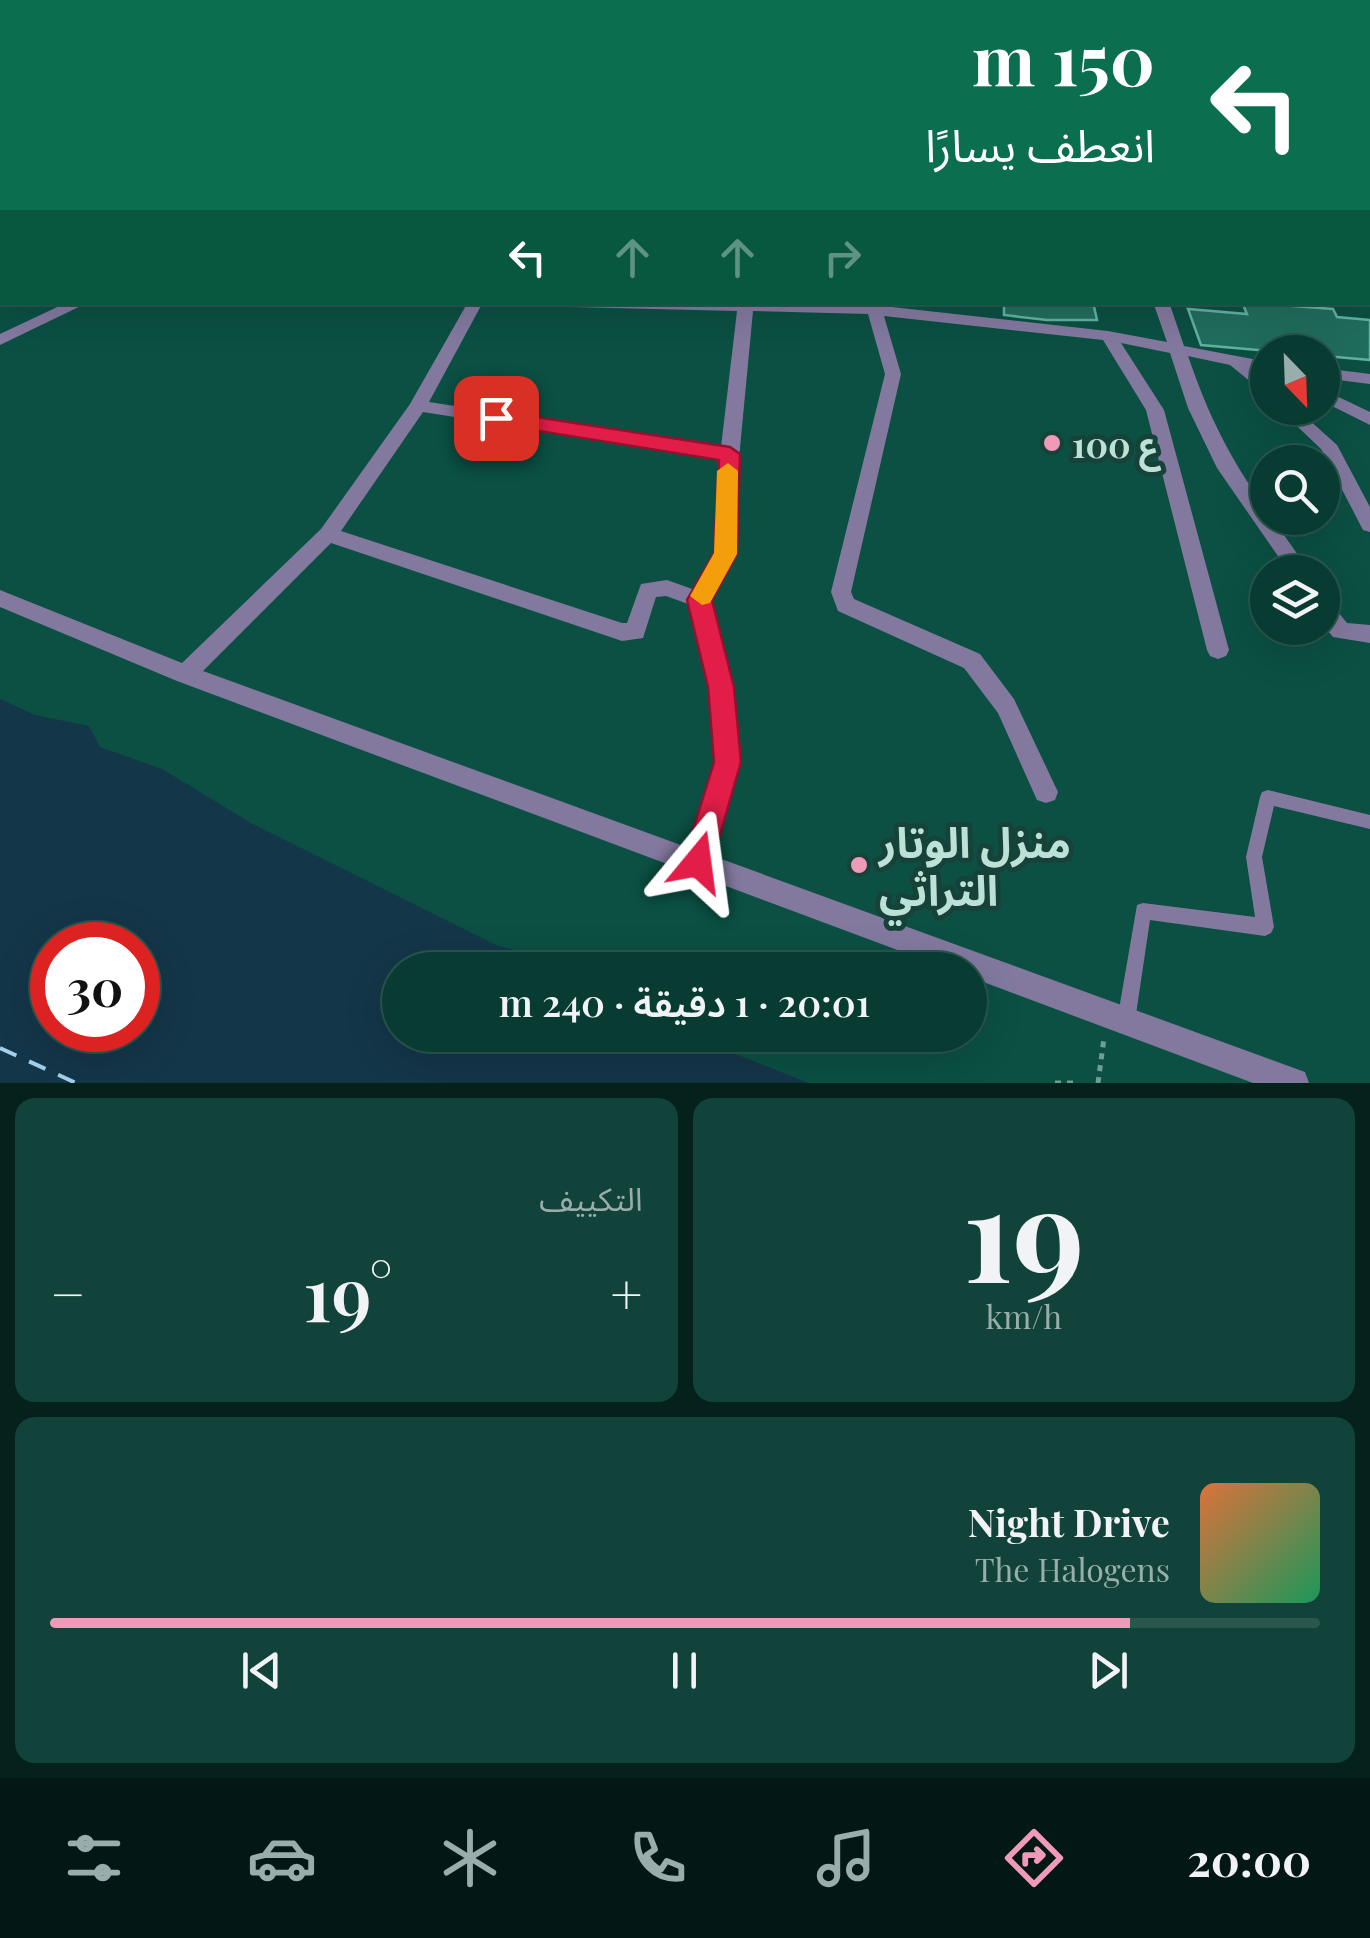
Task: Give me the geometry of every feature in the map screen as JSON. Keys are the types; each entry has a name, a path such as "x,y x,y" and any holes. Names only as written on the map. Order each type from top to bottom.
{"street":[{"path":"1046,0 1064,0"},
{"path":"0,340 76,305"},
{"path":"185,674 328,534 418,406 474,305"},
{"path":"646,305 874,310 1108,336 1250,366"},
{"path":"1162,305 1197,408 1226,468 1288,555"},
{"path":"698,862 728,762 721,687 700,600 726,554 730,454 744,309"},
{"path":"874,310 894,374 841,592 846,606 972,661 988,677 1012,716 1046,792"},
{"path":"1108,336 1155,410 1218,650"},
{"path":"1237,363 1250,375"},
{"path":"1340,376 1370,379"},
{"path":"1340,403 1370,419"},
{"path":"418,406 730,454"},
{"path":"1305,425 1328,446 1370,525"},
{"path":"328,534 622,632 635,632 640,625 648,590 667,588 700,600"},
{"path":"0,598 185,674 698,862 1115,1028 1294,1083"},
{"path":"1340,630 1370,634"}],"lane":[{"path":"1115,1028 1144,911 1265,927 1254,857 1268,797 1370,822"}],"path":[{"path":"1098,1083 1115,1028"},
{"path":"1055,1083 1075,1083"}],"water":[{"path":"0,699 35,715 89,726 100,747 162,769 251,823 498,946 524,952 382,952 382,1052 730,1052 809,1083 0,1083"}],"building":[{"path":"1004,305 1094,305 1097,320 1047,320 1004,315"},
{"path":"1243,305 1333,309 1337,317 1370,320 1370,360 1340,357 1340,335 1250,335 1250,349 1201,345 1188,309 1247,314"}],"ferry route":[{"path":"0,1048 76,1083"}],"slow traffic":[{"path":"702,596 726,554 728,471"}],"place":[{"name":"100 ع","path":"1052,443"},
{"name":"منزل الوتار التراثي","path":"859,865"}],"route":[{"path":"496,418 730,454 726,554 700,600 721,687 728,762 698,862"}]}
